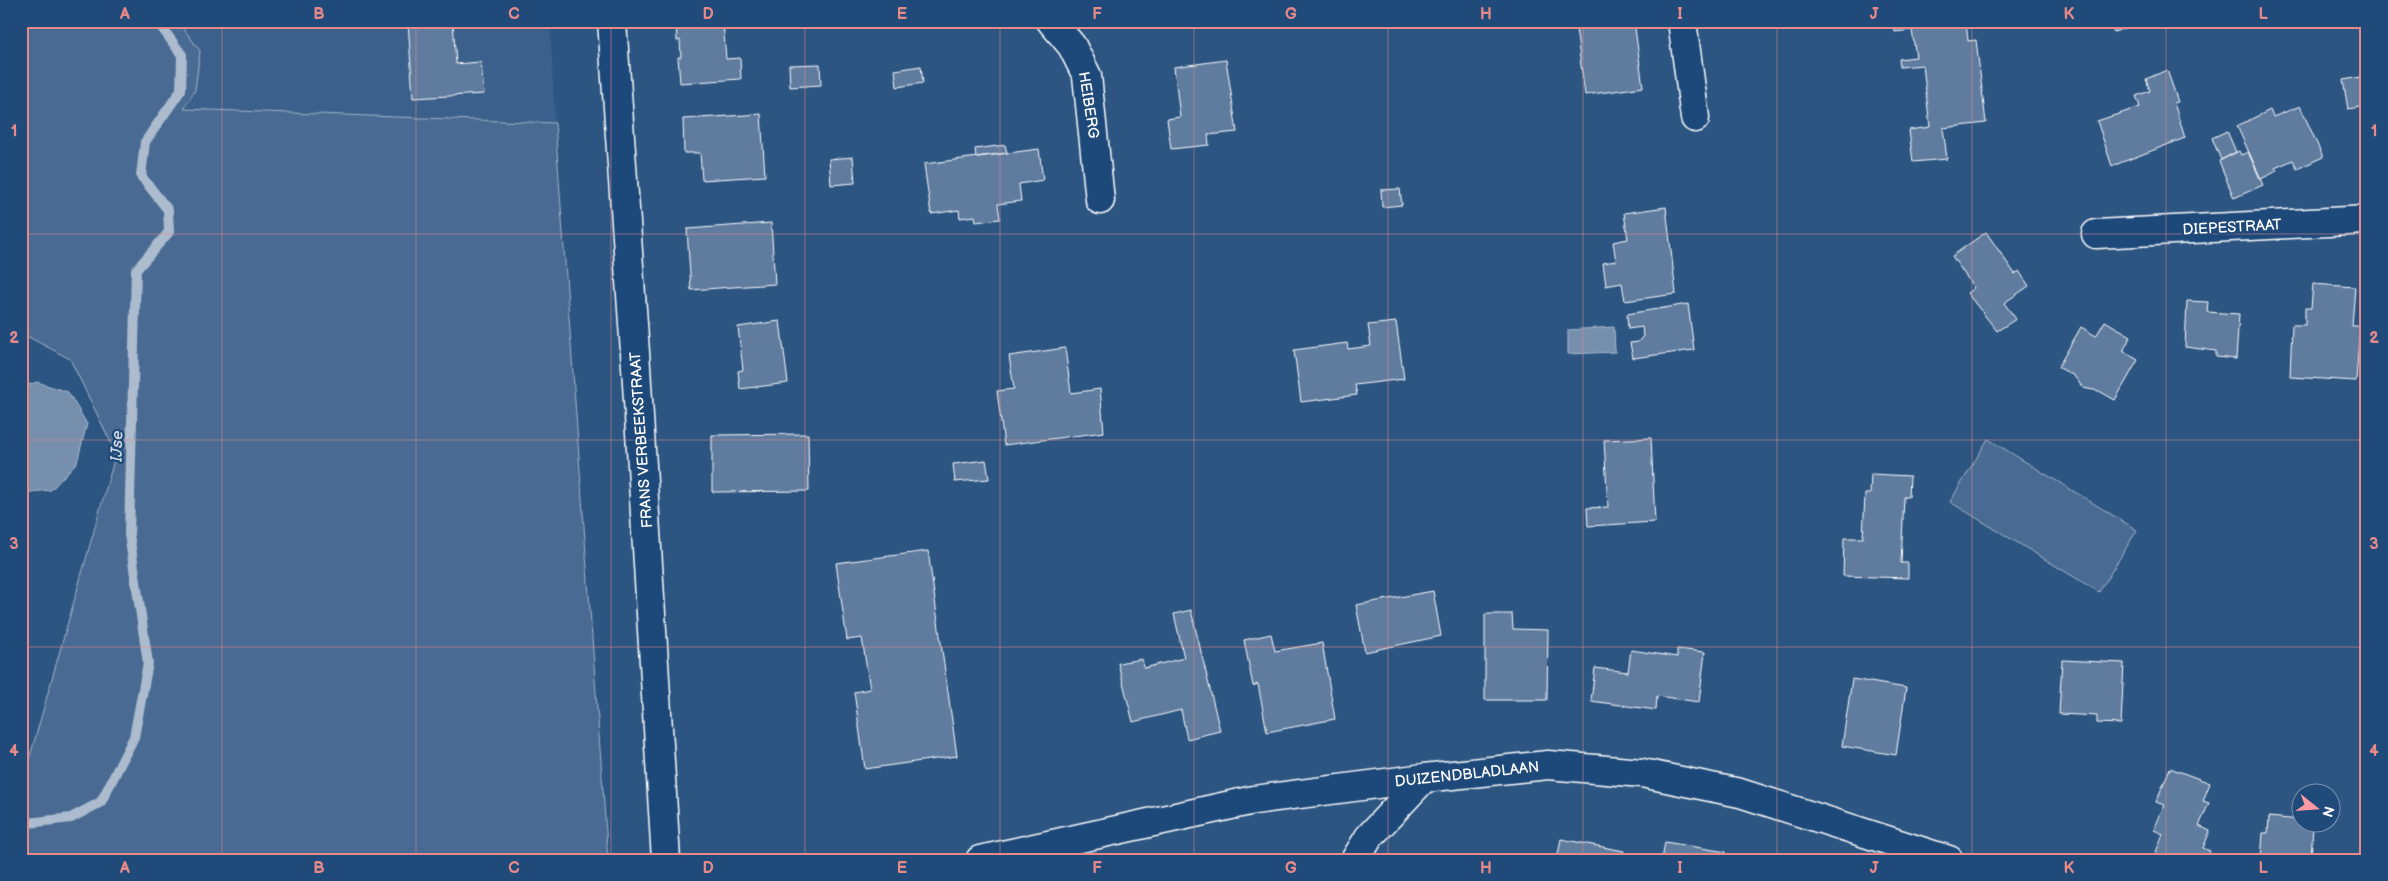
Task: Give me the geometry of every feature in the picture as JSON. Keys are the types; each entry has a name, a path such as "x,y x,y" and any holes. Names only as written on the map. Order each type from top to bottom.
{"street":[{"name":"FRANS VERBEEKSTRAAT","path":"612,21 636,357 666,860"},
{"name":"HEIBERG","path":"1051,21 1072,46 1087,76 1100,200"},
{"path":"1682,21 1695,118"},
{"name":"DIEPESTRAAT","path":"2096,234 2367,220"},
{"name":"DUIZENDBLADLAAN","path":"980,860 1254,800 1424,778 1548,765 1642,772 1740,793 1949,860"},
{"path":"1355,860 1369,837 1424,778"}],"shaded area":[{"path":"21,21 178,21 200,51 195,90 184,109 555,123 608,860 21,860 21,788 116,453 70,359 21,333"},
{"path":"178,21 550,21 555,123 184,109 200,51"},
{"path":"1614,327 1615,352 1568,354 1568,330"},
{"path":"37,382 68,392 87,424 77,462 51,490 21,493 21,387"},
{"path":"1988,439 2137,530 2099,592 1950,502"}],"building":[{"path":"408,21 453,21 456,64 481,62 484,94 413,98"},
{"path":"723,21 726,59 740,58 741,79 680,83 678,57 681,57 680,40 677,41 676,22"},
{"path":"1575,21 1634,21 1643,87 1585,95"},
{"path":"1894,21 1966,21 1968,41 1976,40 1986,123 1943,128 1947,159 1913,162 1909,130 1930,127 1923,65 1900,67 1899,59 1916,57 1912,30 1895,32"},
{"path":"2109,21 2143,21 2114,32"},
{"path":"1226,60 1237,132 1208,135 1209,145 1171,149 1167,119 1180,117 1174,67"},
{"path":"820,64 821,85 790,87 789,65"},
{"path":"921,66 923,83 897,87 895,70"},
{"path":"2167,70 2178,102 2174,103 2185,138 2112,166 2097,121 2140,107 2136,96 2150,91 2146,79"},
{"path":"2367,76 2367,106 2348,109 2343,80"},
{"path":"2300,106 2323,157 2297,169 2293,160 2275,168 2277,171 2261,179 2237,126 2270,110 2273,117"},
{"path":"761,114 765,176 702,180 700,153 684,153 683,119"},
{"path":"2227,131 2236,152 2221,160 2212,138"},
{"path":"1005,145 1007,153 976,157 975,149"},
{"path":"1039,149 1043,180 1019,184 1021,201 998,204 1000,219 976,222 975,216 960,218 959,210 931,214 924,164"},
{"path":"2239,151 2241,155 2248,152 2263,185 2234,198 2219,161"},
{"path":"853,157 855,183 831,185 829,159"},
{"path":"1400,189 1402,205 1382,207 1381,190"},
{"path":"1666,207 1676,294 1625,301 1622,283 1606,286 1603,263 1616,261 1613,242 1628,239 1624,213"},
{"path":"771,223 775,284 691,290 687,229"},
{"path":"1986,232 2015,274 2019,271 2029,286 2004,303 2016,319 1997,331 1967,293 1974,288 1952,256"},
{"path":"2313,284 2355,287 2352,326 2360,326 2356,381 2290,377 2292,325 2305,325 2305,308 2311,308"},
{"path":"2187,301 2208,302 2207,312 2239,314 2236,359 2216,357 2216,351 2185,347"},
{"path":"1688,304 1694,350 1633,358 1630,343 1638,342 1643,336 1642,327 1628,329 1627,314"},
{"path":"780,321 788,383 740,389 738,371 743,370 738,327"},
{"path":"2105,321 2131,336 2123,351 2138,360 2115,400 2099,391 2083,388 2074,376 2058,367 2081,327 2096,336"},
{"path":"1396,322 1404,379 1355,385 1357,395 1301,402 1294,350 1347,343 1348,349 1371,346 1368,325"},
{"path":"1065,348 1071,393 1100,389 1104,432 1004,445 997,391 1014,389 1009,356"},
{"path":"808,434 809,491 712,492 712,435"},
{"path":"1651,438 1655,522 1588,526 1587,508 1608,507 1604,440"},
{"path":"986,460 989,479 955,482 953,464"},
{"path":"1871,474 1910,476 1909,497 1904,497 1901,563 1908,563 1908,578 1843,576 1844,538 1863,538 1865,494 1870,494"},
{"path":"928,551 957,756 865,769 854,692 870,689 862,638 847,640 836,563"},
{"path":"1433,591 1441,636 1365,652 1356,605"},
{"path":"1191,610 1220,731 1187,739 1181,710 1133,722 1118,663 1142,659 1144,668 1184,658 1174,614"},
{"path":"1485,614 1512,614 1513,629 1548,630 1547,700 1485,700"},
{"path":"1271,634 1275,651 1322,643 1335,719 1267,732 1258,684 1253,686 1244,640"},
{"path":"1677,649 1705,652 1699,702 1657,696 1656,710 1591,701 1595,668 1628,672 1631,650 1677,657"},
{"path":"2062,660 2124,663 2121,724 2097,723 2097,716 2059,714"},
{"path":"1852,679 1906,688 1896,755 1842,746"},
{"path":"2170,768 2210,783 2203,801 2209,803 2199,826 2210,831 2203,848 2210,851 2206,860 2153,860 2163,834 2154,830 2164,805 2156,802"},
{"path":"2269,817 2290,819 2290,834 2312,834 2311,860 2261,860 2263,833 2268,833"},
{"path":"1561,839 1624,851 1622,860 1557,860"},
{"path":"1665,842 1726,852 1724,860 1662,860"}],"waterway":[{"name":"IJse","path":"21,846 28,823 71,818 101,802 134,737 148,663 129,534 136,270 169,232 168,210 141,176 145,142 181,90 182,55 157,21"},
{"name":"IJse","path":"21,852 30,860"}]}
